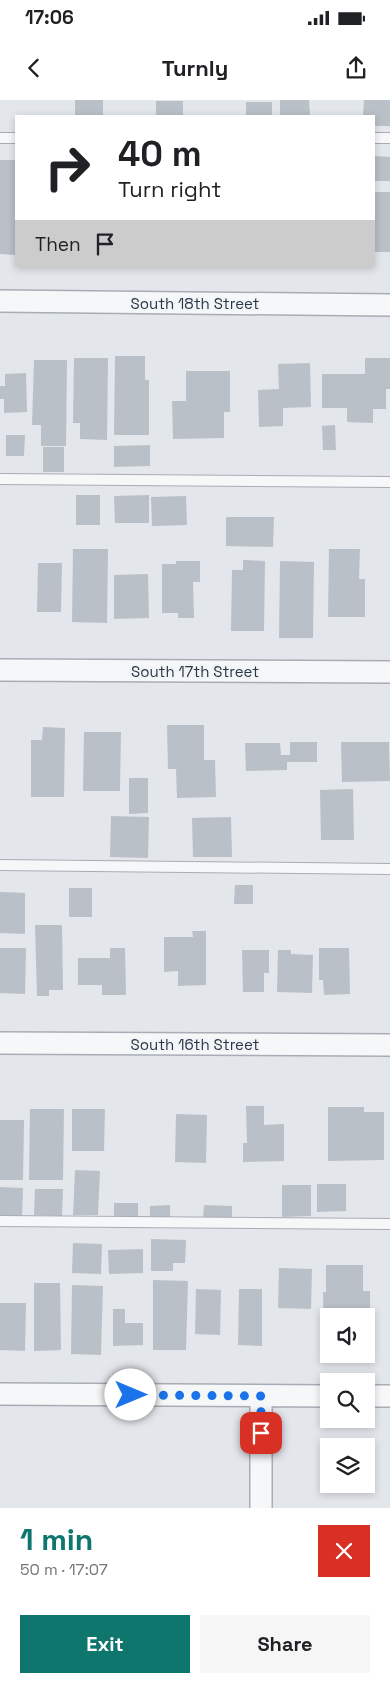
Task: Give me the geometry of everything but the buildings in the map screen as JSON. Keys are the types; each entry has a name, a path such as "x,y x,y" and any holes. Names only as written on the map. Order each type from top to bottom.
{"street":[{"name":"South 18th Street","path":"0,301 390,305"},
{"name":"South 17th Street","path":"0,670 390,672"},
{"name":"South 16th Street","path":"0,1043 390,1045"},
{"path":"0,1394 320,1396"},
{"path":"261,1396 261,1508"},
{"path":"375,1396 390,1396"}],"lane":[{"path":"0,138 15,138"},
{"path":"375,138 390,138"},
{"path":"0,479 390,482"},
{"path":"0,865 390,869"},
{"path":"0,1221 390,1224"}],"route":[{"path":"131,1395 261,1396 261,1433"}]}
